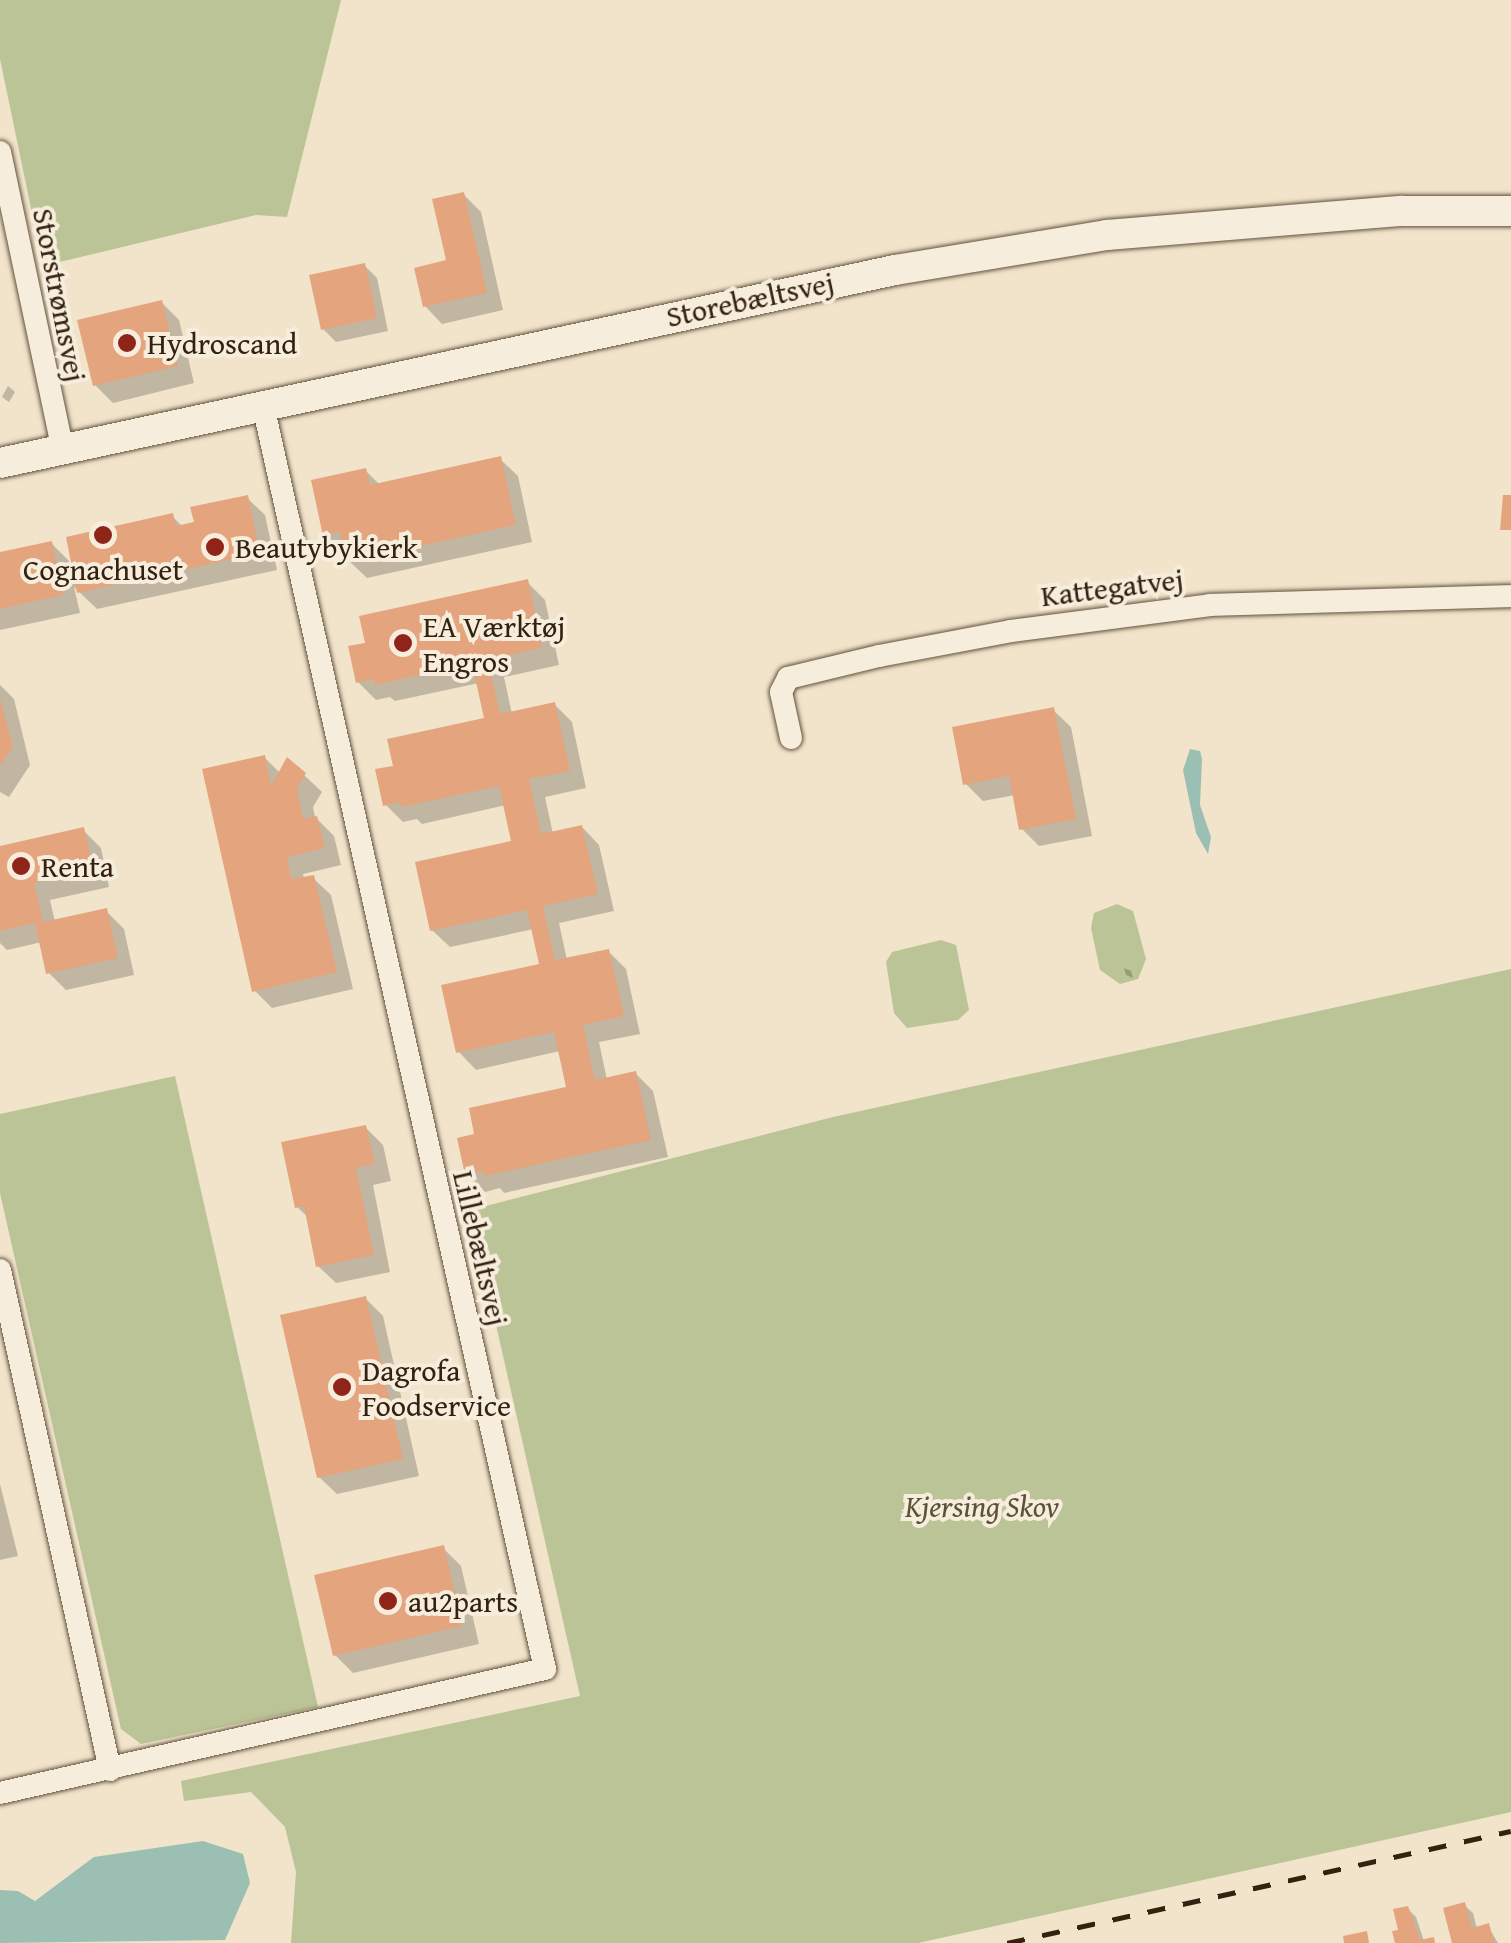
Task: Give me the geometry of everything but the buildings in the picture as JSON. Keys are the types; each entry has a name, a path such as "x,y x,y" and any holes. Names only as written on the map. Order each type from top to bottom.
{"street":[{"name":"Storstrømsvej","path":"0,152 63,450"},
{"name":"Storebæltsvej","path":"0,463 766,294 1107,235 1402,211 1511,212"},
{"name":"Lillebæltsvej","path":"0,1793 546,1669 263,405"},
{"name":"Kattegatvej","path":"791,738 781,692 788,678 879,656 1026,628 1210,605 1511,596"},
{"path":"0,1270 110,1770"}],"green space":[{"path":"0,0 341,0 287,217 256,215 43,266 0,59"},
{"path":"1117,904 1133,911 1146,959 1138,979 1120,984 1100,970 1091,928 1094,913"},
{"path":"941,940 956,945 969,1010 958,1020 907,1028 894,1013 886,962 892,952"},
{"name":"Kjersing Skov","path":"1511,969 1511,1812 918,1943 291,1943 296,1872 285,1827 251,1792 184,1801 181,1781 580,1696 470,1210 833,1117"},
{"path":"175,1076 318,1707 141,1744 121,1729 0,1193 0,1114"}],"water":[{"path":"1190,749 1200,751 1202,759 1200,805 1211,837 1208,854 1196,833 1183,770"},
{"path":"203,1841 243,1854 250,1883 225,1940 0,1943 0,1890 18,1891 35,1901 94,1857"}],"railway":[{"path":"1007,1943 1511,1831"}],"place":[{"name":"Hydroscand","path":"127,343"},
{"name":"Cognachuset","path":"103,535"},
{"name":"Beautybykierk","path":"215,547"},
{"name":"EA Værktøj Engros","path":"403,643"},
{"name":"Renta","path":"21,866"},
{"name":"Dagrofa Foodservice","path":"342,1387"},
{"name":"au2parts","path":"388,1601"}]}
